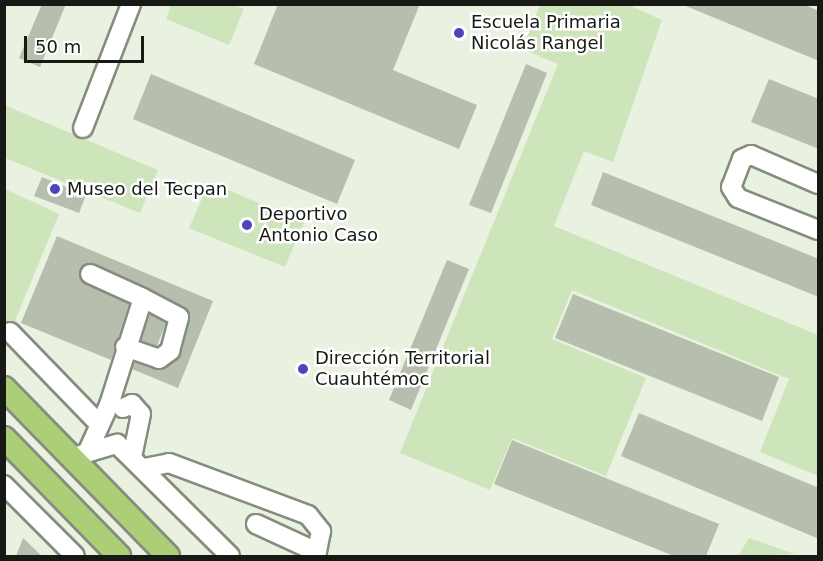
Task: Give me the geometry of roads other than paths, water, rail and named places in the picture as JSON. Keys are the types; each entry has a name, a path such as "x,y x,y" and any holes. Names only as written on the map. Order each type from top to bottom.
{"main road":[{"path":"4,388 81,455 168,556"},
{"path":"4,438 119,556"}],"street":[{"path":"82,128 131,4"},
{"path":"819,183 751,155 742,159 731,187 738,198 819,230"},
{"path":"90,274 179,317 170,351 159,359 125,347"},
{"path":"81,455 100,425 121,372 125,347 143,298"},
{"path":"10,332 100,425"},
{"path":"123,408 132,404 141,414 138,462"},
{"path":"81,455 117,444 138,462 230,556"},
{"path":"138,462 169,463 308,515 321,531 316,554 256,524"},
{"path":"4,485 75,556"}],"place":[{"name":"Escuela Primaria Nicolás Rangel","path":"459,33"},
{"name":"Museo del Tecpan","path":"55,189"},
{"name":"Deportivo Antonio Caso","path":"247,225"},
{"name":"Dirección Territorial Cuauhtémoc","path":"303,369"}]}
